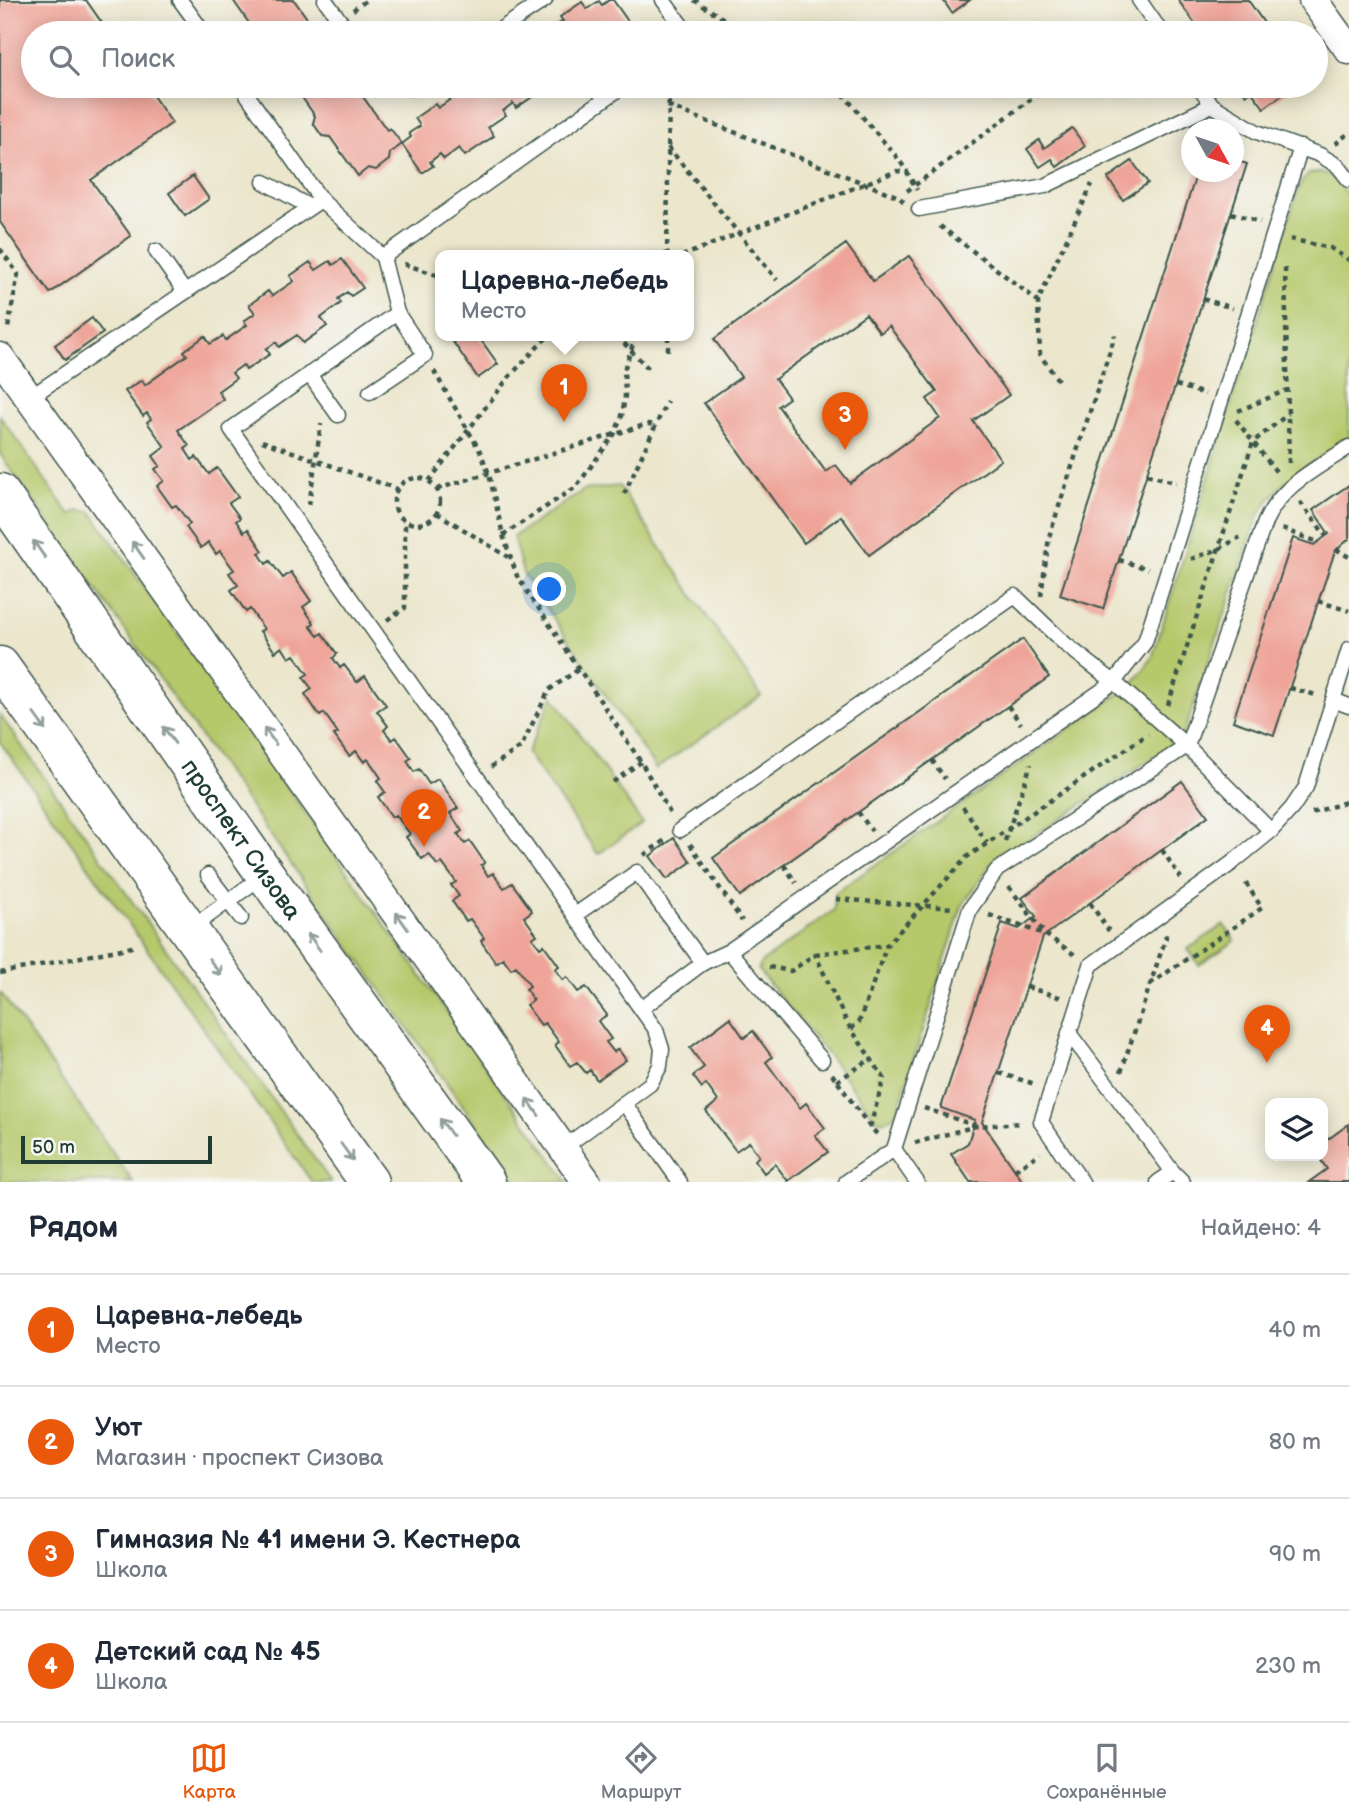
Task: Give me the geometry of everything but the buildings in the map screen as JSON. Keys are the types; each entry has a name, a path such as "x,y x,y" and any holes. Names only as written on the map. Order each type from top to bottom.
{"main road":[{"name":"проспект Сизова","path":"0,493 265,874 486,1182"},
{"path":"0,666 369,1182"}],"street":[{"path":"1313,0 1349,50"},
{"path":"0,357 587,1182"}],"lane":[{"path":"180,0 195,21"},
{"path":"325,0 340,21"},
{"path":"513,21 545,0"},
{"path":"663,0 678,21"},
{"path":"1139,0 1154,21"},
{"path":"249,98 315,204"},
{"path":"383,257 605,98"},
{"path":"1207,98 1212,105 1257,132 1320,155 1338,166 1349,180"},
{"path":"917,209 1045,186 1212,105"},
{"path":"641,1009 703,963 733,957 752,936 806,897 1114,682 1144,642 1248,312 1277,233 1301,148"},
{"path":"264,182 315,204 383,257 397,313 425,355 370,392"},
{"path":"29,398 315,204"},
{"path":"156,251 185,292"},
{"path":"397,313 231,429 656,1030 662,1049 660,1066 650,1084 563,1148"},
{"path":"309,374 338,415"},
{"path":"853,1180 894,1149 970,909 996,870 1187,746 1273,503 1289,488 1349,447"},
{"path":"680,830 1015,596 1065,644 1114,682 1187,746 1271,831"},
{"path":"1082,1182 1041,1122 1091,965 1232,863 1271,831 1292,808 1306,787 1349,649"},
{"path":"1333,700 1349,706"},
{"path":"575,915 637,872 703,963"},
{"path":"189,930 265,874"},
{"path":"208,875 241,918"},
{"path":"733,957 822,1059"},
{"path":"1069,1033 1178,1177 1158,1182"},
{"path":"625,1103 680,1182"},
{"path":"894,1149 917,1182"}],"path":[{"path":"694,0 727,21"},
{"path":"667,250 668,98"},
{"path":"846,98 897,156 916,185"},
{"path":"899,197 1033,98"},
{"path":"668,106 899,197 1038,301"},
{"path":"668,147 776,281"},
{"path":"1058,380 1040,355 1038,301 1104,158"},
{"path":"694,251 897,172 907,172"},
{"path":"1231,212 1277,233 1330,248 1349,260"},
{"path":"1277,233 1287,390 1289,488"},
{"path":"0,249 18,274 8,328"},
{"path":"383,257 435,274"},
{"path":"1203,299 1248,312"},
{"path":"1038,617 1049,537 1115,335"},
{"path":"429,481 509,377 543,341"},
{"path":"622,341 649,369"},
{"path":"503,535 576,487 614,435 622,416 625,396 624,370 634,341"},
{"path":"668,341 668,355"},
{"path":"425,355 468,429 489,474 509,557 517,576 641,762 680,830 752,936"},
{"path":"1176,385 1221,399"},
{"path":"1287,390 1231,414 1326,536"},
{"path":"305,534 325,395"},
{"path":"624,494 667,401"},
{"path":"851,1030 859,1022 887,945 967,857 1162,724 1253,442 1288,414"},
{"path":"437,489 648,424 656,425"},
{"path":"231,429 397,489"},
{"path":"1147,474 1193,488"},
{"path":"411,478 429,481 437,489 440,506 437,513 423,525 405,522 394,507 393,498 397,489 411,478"},
{"path":"437,513 509,557"},
{"path":"373,631 405,608 405,522"},
{"path":"1119,561 1167,571 1219,550 1265,522 1318,542"},
{"path":"1336,549 1349,557"},
{"path":"1318,601 1349,611"},
{"path":"477,776 521,747 549,690 579,669"},
{"path":"1290,688 1333,700"},
{"path":"1032,740 1035,752 996,870 1045,934"},
{"path":"613,782 641,762"},
{"path":"954,794 986,843"},
{"path":"1292,808 1305,815 1349,801"},
{"path":"637,872 644,854 680,830"},
{"path":"1162,850 1191,892"},
{"path":"1150,984 1262,908 1232,863"},
{"path":"806,897 970,909 1045,934 1091,965"},
{"path":"1090,902 1119,945"},
{"path":"1113,1093 1166,937 1154,919"},
{"path":"733,957 791,971 815,954 887,945"},
{"path":"0,973 137,946"},
{"path":"815,954 851,1030 884,1078 870,1127"},
{"path":"1027,987 1078,1004"},
{"path":"822,1059 870,1127 894,1149 976,1126 1041,1122"},
{"path":"837,1081 871,1059"},
{"path":"999,1073 1052,1089"},
{"path":"908,1103 976,1126"},
{"path":"1015,1171 1055,1142"}],"green space":[{"path":"1321,172 1333,177 1349,197 1349,438 1286,482 1258,517 1182,739 992,863 962,906 899,1106 894,1115 885,1121 876,1119 828,1055 758,970 762,962 834,910 835,893 1132,685 1152,658 1300,184 1309,174"},
{"path":"0,416 70,515 79,510 91,512 568,1182 517,1182 0,454"},
{"path":"619,486 761,696 656,769 523,573 513,537 584,490"},
{"path":"553,696 642,823 598,854 527,753"},
{"path":"0,715 331,1182 312,1182 0,742"},
{"path":"1224,925 1235,941 1199,965 1188,949"},
{"path":"1,993 133,1182 0,1182"}],"place":[{"name":"Царевна-лебедь","path":"564,422"},
{"name":"Гимназия № 41 имени Э. Кестнера","path":"845,450"},
{"name":"Уют","path":"424,847"},
{"name":"Детский сад № 45","path":"1267,1063"}]}
